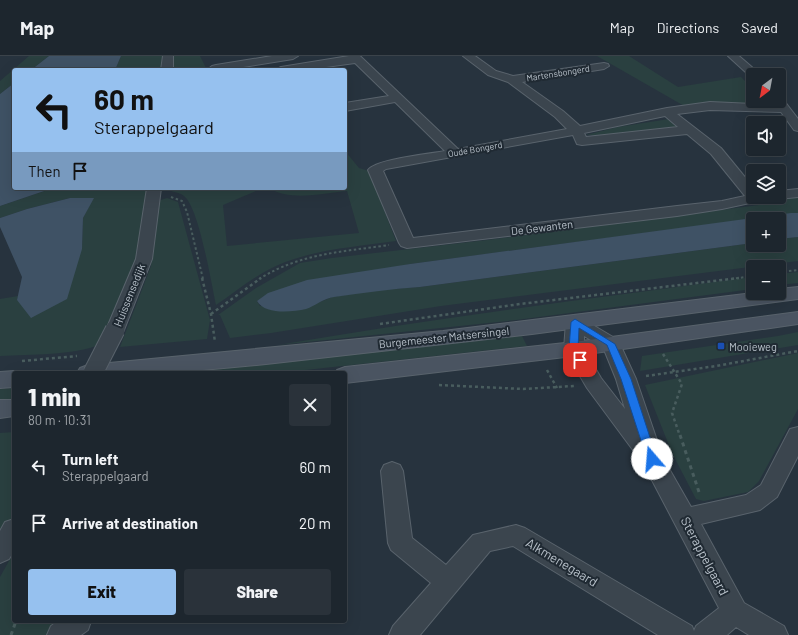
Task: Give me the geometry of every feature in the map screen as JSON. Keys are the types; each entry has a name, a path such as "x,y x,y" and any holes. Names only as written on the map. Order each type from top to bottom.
{"main road":[{"name":"Burgemeester Matsersingel","path":"110,371 222,361 575,322 798,293"},
{"path":"347,375 574,349 798,318"},
{"path":"0,380 12,379"},
{"path":"0,409 12,408"}],"street":[{"path":"167,68 168,56"},
{"path":"216,68 293,56"},
{"name":"Martensbongerd","path":"468,56 492,72 512,80 559,114 576,130"},
{"path":"733,56 746,68"},
{"path":"292,68 355,57 455,153"},
{"name":"Martensbongerd","path":"512,80 604,66"},
{"path":"347,107 398,98"},
{"name":"Oude Bongerd","path":"407,243 375,170 382,166 542,138 667,112 710,106 746,106"},
{"path":"784,108 798,127"},
{"path":"667,112 716,151 746,187"},
{"path":"576,130 582,141 689,130"},
{"name":"Huissensedijk","path":"94,371 137,279 144,259 154,192"},
{"path":"786,194 798,193"},
{"name":"De Gewanten","path":"407,243 677,211 722,205 746,199"},
{"path":"574,349 575,322 611,344"},
{"name":"Sterappelgaard","path":"611,344 626,379 652,459"},
{"name":"Sterappelgaard","path":"574,349 594,383 696,515 735,612"},
{"path":"696,515 752,503 769,490 798,435"},
{"path":"392,471 400,543 448,582"},
{"path":"0,552 12,532"},
{"name":"Alkmenegaard","path":"403,635 482,542 516,535 682,635"},
{"path":"706,635 735,612 774,635"},
{"path":"61,635 76,623"}],"path":[{"path":"154,192 173,197 182,201 184,205 211,314 216,345"},
{"path":"211,314 268,274 292,262 320,255 407,243"},
{"path":"786,271 798,270"},
{"name":"Burgemeester Matsersingel","path":"375,325 511,305 746,277"},
{"path":"618,293 634,315"},
{"path":"651,339 675,371 682,384 672,414 696,515"},
{"path":"10,635 15,623"}],"green space":[{"path":"29,56 49,56 34,68 15,68"},
{"path":"121,56 164,56 161,68 116,68"},
{"path":"173,56 200,56 206,68 172,68"},
{"path":"597,56 629,56 678,87 741,77 746,82 746,106 686,107"},
{"path":"12,71 12,85 0,94 0,81"},
{"path":"669,119 677,127 601,135 586,135 618,127"},
{"path":"347,153 359,168 369,171 396,241 335,249 290,260 260,274 216,305 200,233 191,206 184,196 168,190 258,190 223,205 227,246 359,233 347,191 307,196 287,195 274,190 347,190"},
{"path":"47,190 146,190 143,233 136,270 102,344 64,353 0,356 0,299 18,296 17,301 82,249 83,218 93,198 70,198 27,209 0,218 0,206"},
{"path":"798,195 798,213 786,215 786,212 746,212 746,220 410,264 257,301 260,306 320,302 332,297 377,290 420,287 746,244 746,252 786,252 786,238 798,237 798,261 786,263 786,260 746,260 746,268 441,306 271,333 230,338 220,315 218,315 256,288 300,263 762,204 786,204 786,197"},
{"path":"167,198 178,202 210,320 207,339 120,347 151,266 158,201"},
{"path":"798,272 798,283 786,284 786,273"},
{"path":"746,278 746,290 516,320 278,345 456,317"},
{"path":"798,332 798,345 640,371 642,356"},
{"path":"522,336 527,346 296,371 196,371"},
{"path":"798,353 798,409 759,481 748,492 704,501 696,499 672,453 645,385"},
{"path":"12,388 12,400 0,401 0,389"},
{"path":"12,432 12,517 0,538 0,433"},
{"path":"12,556 12,623 62,623 48,635 0,635 0,577"}],"water":[{"path":"49,56 121,56 116,68 34,68"},
{"path":"12,85 12,190 47,190 0,206 0,94"},
{"path":"70,198 94,198 83,218 82,249 67,299 31,318 17,300 22,277 0,227 0,218 27,209"},
{"path":"798,213 798,237 786,238 786,214"},
{"path":"746,219 746,244 334,297 306,309 294,311 266,309 257,301 268,293 307,280 410,264"}],"place":[{"name":"Mooieweg","path":"721,346"}],"route":[{"path":"580,360 574,349 575,322 611,344 626,379 652,459"}]}
